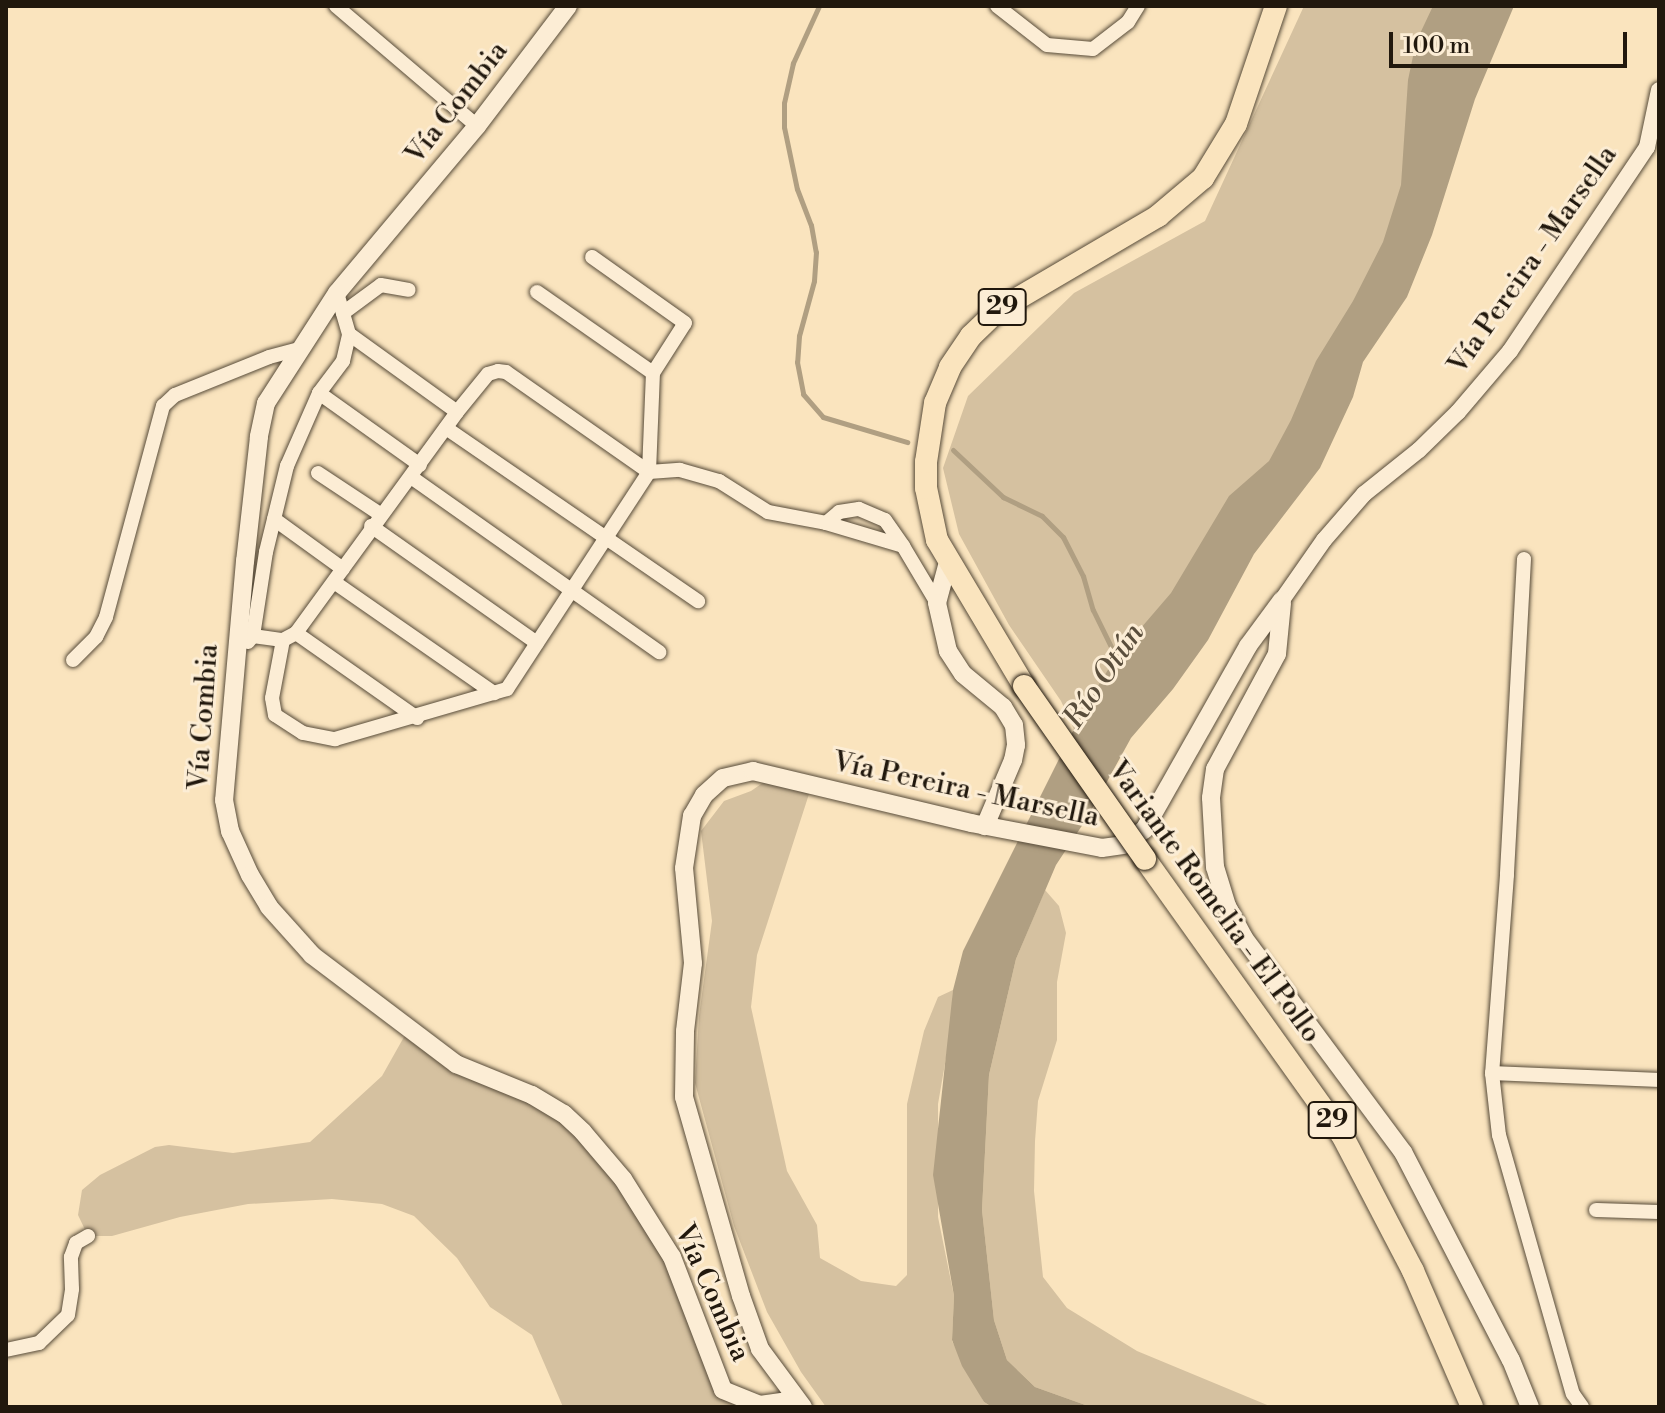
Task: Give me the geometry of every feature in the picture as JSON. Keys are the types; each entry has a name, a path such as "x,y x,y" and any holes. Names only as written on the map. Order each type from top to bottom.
{"highway":[{"name":"Variante Romelia - El Pollo","path":"1276,6 1236,124 1203,178 1158,216 998,310 971,336 950,367 935,403 926,462 931,517 948,562 1024,686 1342,1135 1406,1257 1472,1407"}],"main road":[{"name":"Vía Combia","path":"568,6 477,126 337,293 266,403 262,416 224,800 230,831 269,907 312,955 456,1064 532,1095 564,1114 623,1179 672,1257 723,1390 760,1405 799,1403"},
{"path":"948,562 937,603 941,630 963,674 1003,707 1014,725 1016,745 1013,760 985,826"},
{"path":"1282,600 1277,654 1215,769 1211,798 1215,867 1227,906 1244,938 1403,1152 1511,1360 1530,1407"},
{"name":"Vía Pereira - Marsella","path":"799,1403 760,1349 741,1296 684,1097 685,1031 693,963 684,868 692,816 704,795 723,778 753,771 985,826 1102,848 1123,845 1144,830 1248,646 1282,600"}],"street":[{"path":"336,6 477,126"},
{"path":"997,6 1047,45 1093,49 1128,22 1138,6"},
{"name":"Vía Pereira - Marsella","path":"1282,600 1324,540 1364,494 1419,450 1458,412 1510,351 1647,147 1659,90"},
{"path":"592,257 685,323 653,373 649,472 507,689 417,718 335,739 303,733 275,715 272,698 290,636 334,582 376,520 488,374 506,372 649,472 680,470 719,481 768,512 826,523 903,546"},
{"path":"343,313 381,285 409,290"},
{"path":"537,292 653,373"},
{"path":"237,654 253,636 287,466 319,393 343,361 349,334 337,293"},
{"path":"349,334 457,412"},
{"path":"73,660 96,637 106,617 163,406 175,395 269,357 303,348"},
{"path":"319,393 571,590 659,652"},
{"path":"446,428 698,601"},
{"path":"318,473 537,643"},
{"path":"826,523 839,512 859,509 885,520 937,603"},
{"path":"274,519 343,569"},
{"path":"1524,559 1507,875 1492,1073 1499,1135 1573,1394 1582,1407"},
{"path":"334,582 494,693"},
{"path":"253,636 290,636 417,718"},
{"path":"1492,1073 1659,1080"},
{"path":"1596,1210 1659,1212"},
{"path":"6,1350 39,1343 68,1315 72,1289 71,1257 76,1243 88,1236"}],"shaded area":[{"path":"1304,6 1460,6 1402,238 1315,413 1088,760 1061,701 1009,625 959,534 943,468 968,396 1074,293 1205,221"},
{"name":"Río Otún","path":"1433,6 1514,6 1475,99 1432,235 1407,297 1363,362 1353,397 1320,468 1254,554 1208,640 1173,689 1131,738 1087,818 1056,865 1016,959 989,1075 982,1210 994,1320 1007,1360 1035,1387 1091,1407 992,1407 984,1402 962,1366 952,1340 954,1296 933,1175 953,990 963,951 1086,705 1116,657 1171,593 1229,496 1269,461 1291,420 1316,361 1353,301 1383,242 1401,185 1408,80 1416,42"},
{"path":"767,780 809,794 757,955 751,1007 787,1171 817,1225 820,1258 861,1281 896,1286 907,1275 907,1104 924,1031 938,997 953,990 951,1029 938,1104 938,1217 954,1296 952,1341 984,1402 992,1407 826,1407 801,1372 767,1312 734,1226 695,1083 699,1016 712,921 701,831 724,801 751,791"},
{"path":"1045,890 1059,906 1066,933 1057,982 1057,1040 1038,1101 1035,1141 1034,1191 1043,1277 1067,1308 1137,1351 1272,1407 1091,1407 1035,1387 1007,1360 994,1320 982,1210 989,1075 1016,959"},
{"path":"409,1028 564,1114 672,1257 723,1390 803,1407 563,1407 532,1335 490,1307 457,1258 414,1216 382,1204 332,1199 248,1204 180,1217 112,1236 88,1236 78,1215 82,1190 100,1175 155,1147 169,1145 233,1153 310,1142 382,1076"}],"waterway":[{"path":"819,6 793,63 784,103 784,127 797,189 811,225 816,252 814,281 799,336 797,362 803,394 823,417 907,442"},
{"path":"953,450 1003,497 1042,516 1063,537 1083,576 1093,610 1116,657 1121,659"}]}
